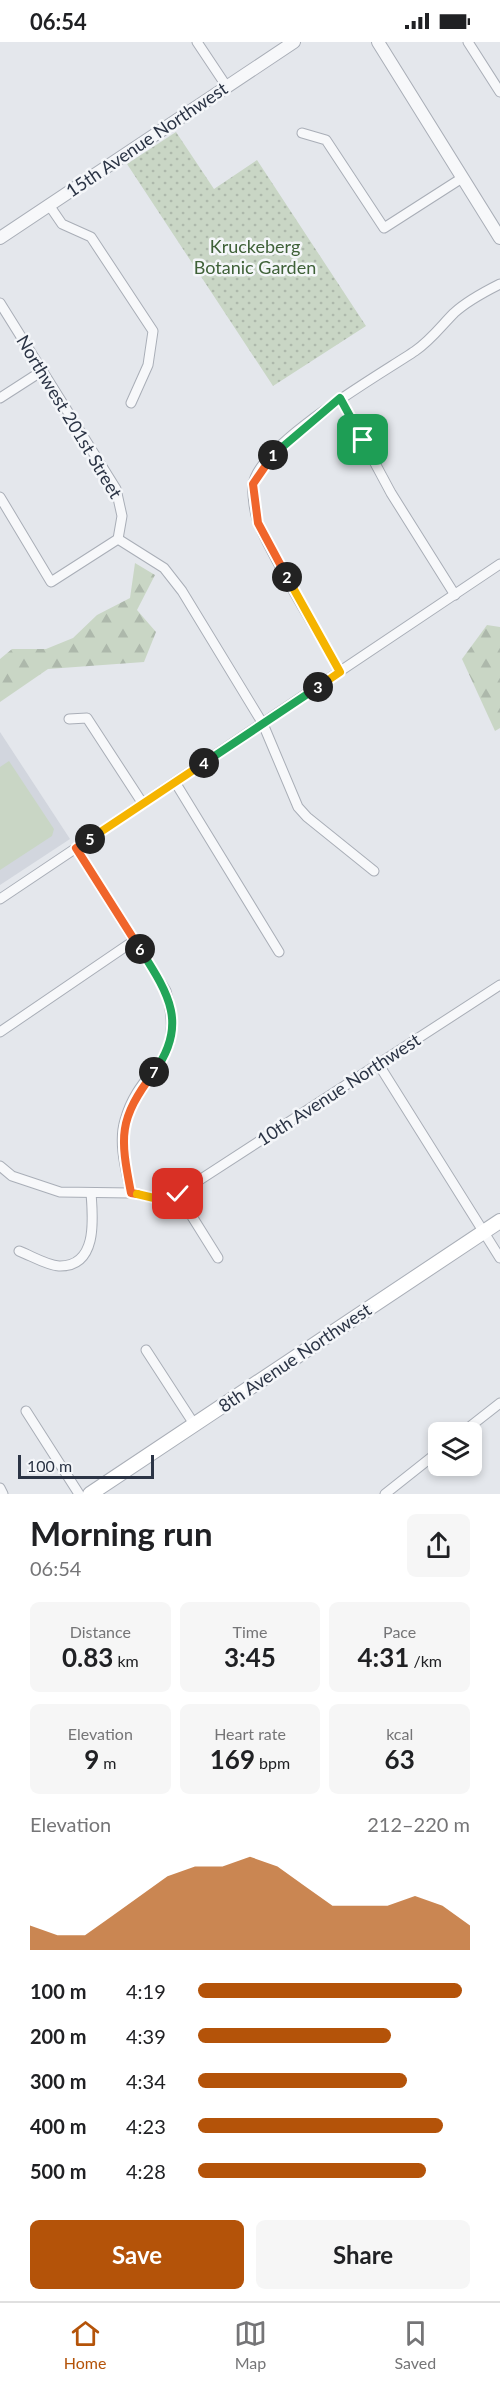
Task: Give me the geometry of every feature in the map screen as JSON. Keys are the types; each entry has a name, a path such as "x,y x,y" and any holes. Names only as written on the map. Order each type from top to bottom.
{"main road":[{"name":"8th Avenue Northwest","path":"90,1494 500,1221"}],"street":[{"path":"197,42 227,87"},
{"name":"15th Avenue Northwest","path":"0,238 294,42"},
{"path":"378,42 500,238"},
{"path":"468,42 500,92"},
{"path":"302,133 326,140 384,228 462,178"},
{"path":"50,205 62,224 91,237 153,331 148,365 131,403"},
{"path":"340,672 258,523 253,484 263,465 280,447 340,398 416,350 438,332 455,313 482,293 500,284"},
{"name":"Northwest 201st Street","path":"0,303 116,489 122,516 118,539"},
{"path":"0,398 42,371"},
{"path":"340,398 392,493 455,595"},
{"path":"0,497 51,582 118,539 164,568 182,591 263,724 298,807 307,818 374,871"},
{"path":"0,899 500,564"},
{"path":"69,719 87,718 143,804"},
{"path":"175,782 279,952"},
{"path":"76,848 166,991 173,1025 171,1044 133,1100 125,1121 124,1150 131,1193"},
{"path":"0,1032 135,940"},
{"name":"10th Avenue Northwest","path":"178,1194 500,985"},
{"path":"379,1065 500,1258"},
{"path":"0,1166 12,1176 60,1192 131,1193 154,1198 178,1194 218,1258"},
{"path":"19,1251 60,1266 82,1257 91,1242 91,1193"},
{"path":"146,1350 194,1424"},
{"path":"476,1422 500,1403"},
{"path":"26,1411 79,1494"},
{"path":"386,1494 428,1460"},
{"path":"0,1488 3,1494"}],"shaded area":[{"path":"0,732 70,839 0,885"}],"green space":[{"name":"Kruckeberg Botanic Garden","path":"176,132 214,189 257,160 366,326 273,386 127,164"},
{"path":"135,563 155,575 137,610 156,632 144,662 48,669 0,702 0,659 12,649 46,649 73,638 97,615 130,598"},
{"path":"487,625 500,627 500,728 495,731 462,659"},
{"path":"9,761 54,829 52,836 0,870 0,767"}],"route":[{"path":"178,1194 154,1198 131,1193 123,1138 125,1121 133,1100 159,1065 171,1044 173,1025 166,991 76,848 340,672 258,523 253,484 263,465 280,447 340,398 363,440"}]}
